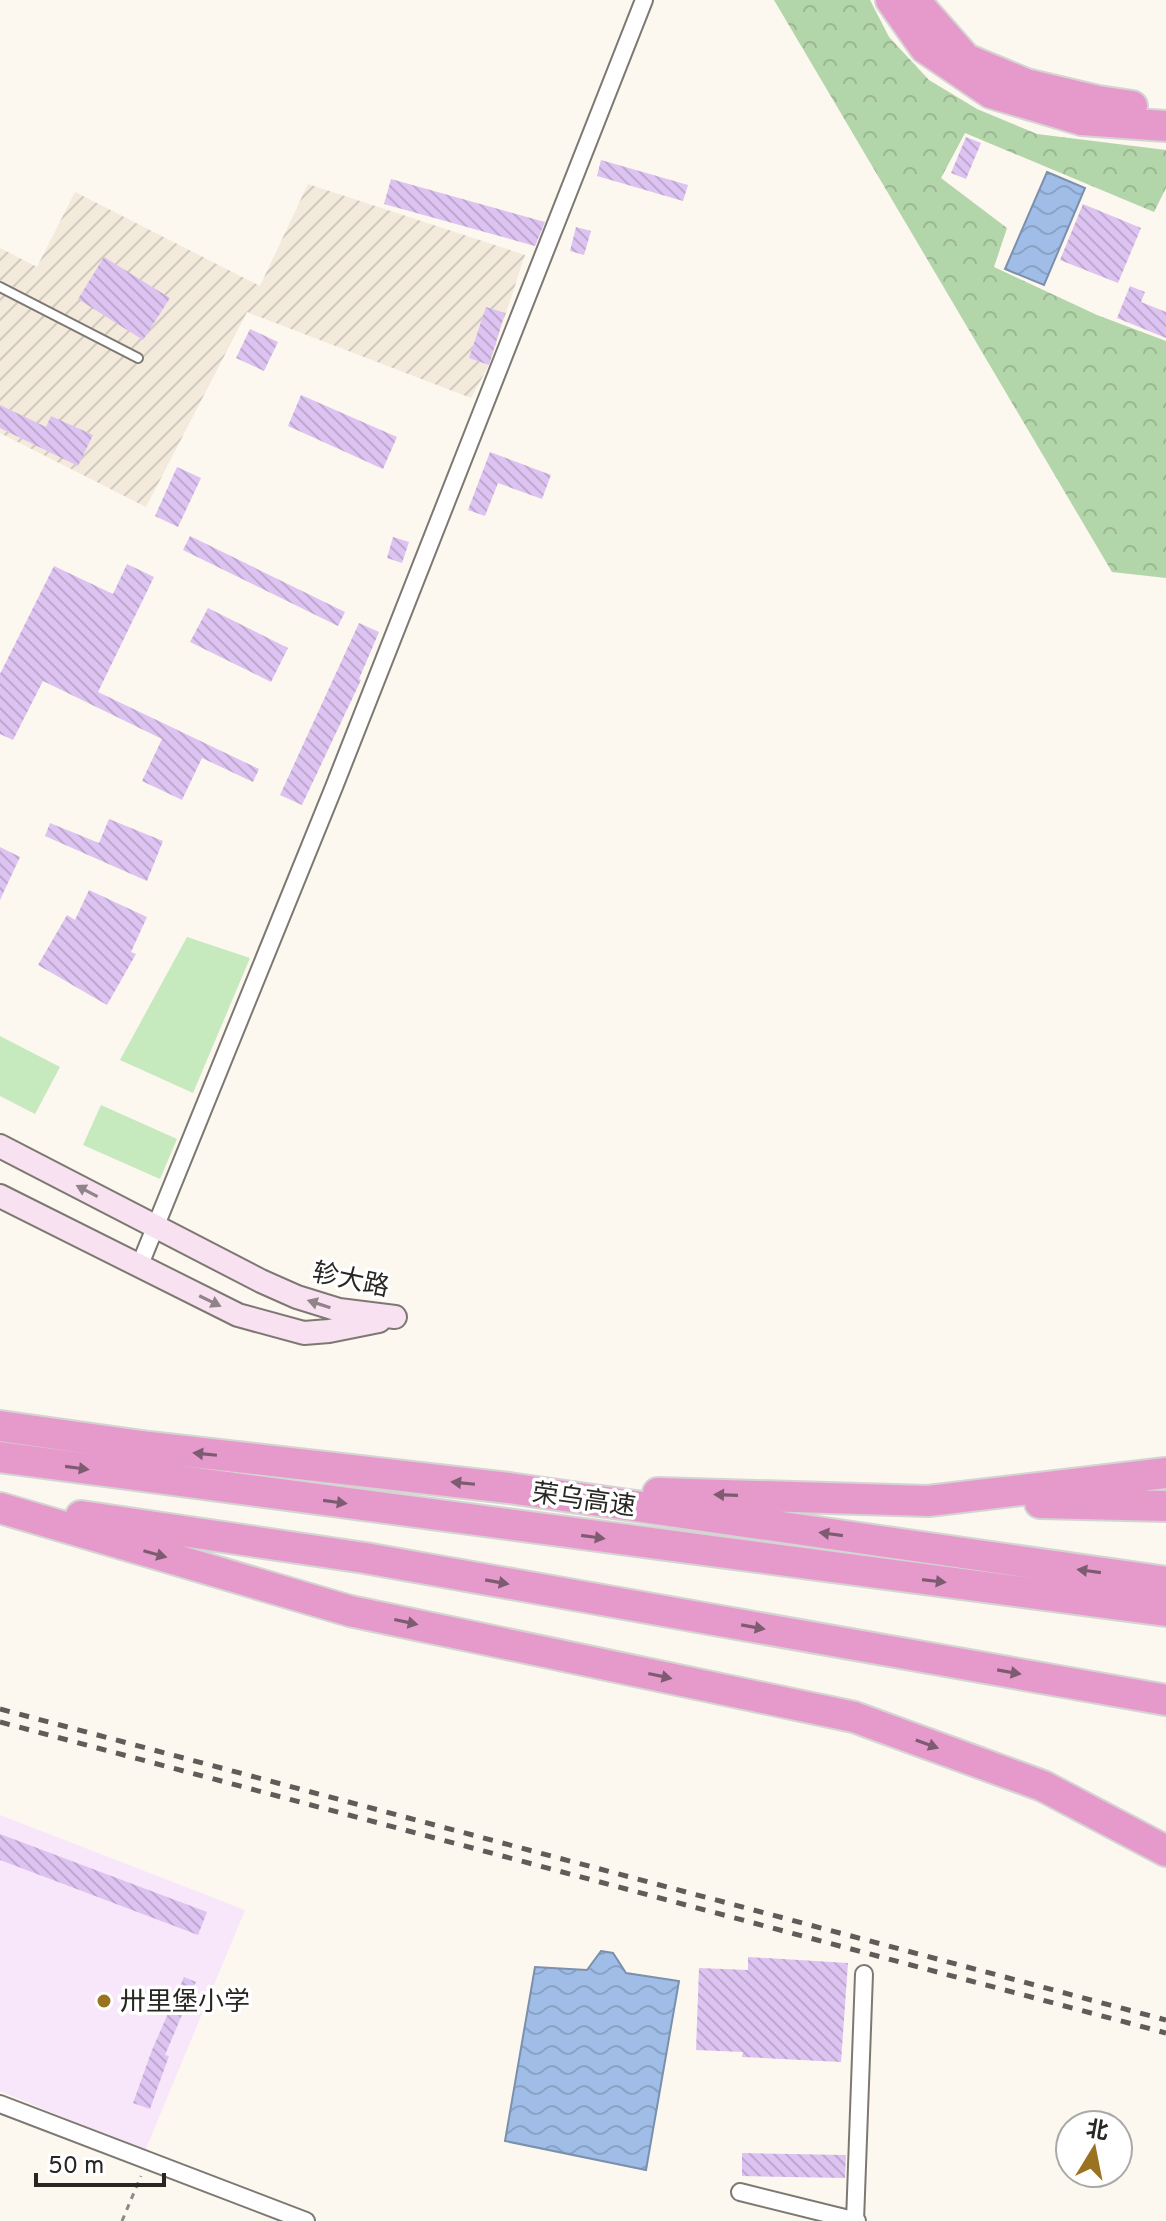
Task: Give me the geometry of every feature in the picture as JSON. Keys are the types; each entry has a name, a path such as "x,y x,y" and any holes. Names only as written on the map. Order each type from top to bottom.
{"highway":[{"path":"891,0 925,48 991,93 1082,120 1166,126"},
{"path":"914,0 966,59 1026,84 1098,101 1166,110"},
{"name":"荣乌高速","path":"0,1426 149,1447 509,1488 1166,1582"},
{"name":"荣乌高速","path":"0,1457 1166,1611"},
{"path":"928,1501 1166,1473"},
{"path":"509,1488 1166,1506"},
{"path":"0,1506 365,1558 1166,1700"},
{"path":"0,1506 350,1611 854,1717 1043,1786 1166,1851"}],"main road":[{"name":"轸大路","path":"0,1146 297,1297 339,1310 395,1317 329,1331 304,1333 282,1329 238,1315 0,1196"}],"street":[{"path":"139,1267 334,787 644,0"},
{"path":"740,2192 856,2221 864,1974"},
{"path":"0,2104 306,2221"}],"lane":[{"path":"0,287 138,358"}],"path":[{"path":"122,2221 147,2160"}],"shaded area":[{"path":"308,184 525,255 489,365 471,398 247,312 146,507 0,433 0,248 37,267 75,192 260,286"},
{"name":"卅里堡小学","path":"0,1815 245,1910 145,2151 0,2091"}],"green space":[{"path":"774,0 870,0 889,37 929,80 977,109 1037,134 1166,150 1166,188 1154,212 965,133 941,178 1007,228 994,267 1097,315 1166,341 1166,578 1112,572"},
{"path":"187,937 250,958 193,1093 120,1060"},
{"path":"0,1036 60,1067 35,1114 0,1096"},
{"path":"101,1105 177,1139 160,1179 83,1145"}],"water":[{"path":"1047,172 1085,188 1044,285 1005,269"},
{"path":"601,1951 613,1953 626,1973 679,1981 646,2170 505,2141 535,1967 587,1970"}],"building":[{"path":"966,137 981,143 966,179 951,173"},
{"path":"601,160 688,185 683,201 597,176"},
{"path":"391,179 545,222 535,246 384,204"},
{"path":"1083,204 1141,228 1118,283 1060,260"},
{"path":"576,227 591,231 584,255 570,251"},
{"path":"104,257 170,298 143,340 78,299"},
{"path":"1130,286 1145,292 1141,302 1166,312 1166,338 1117,318"},
{"path":"486,307 505,313 489,365 469,358"},
{"path":"250,329 278,342 264,371 236,358"},
{"path":"301,395 397,437 383,469 288,426"},
{"path":"0,405 46,427 51,416 93,435 78,466 0,428"},
{"path":"490,452 551,475 542,499 498,483 485,516 468,510"},
{"path":"177,467 201,478 178,527 155,516"},
{"path":"190,536 345,612 338,626 183,550"},
{"path":"393,537 409,542 402,563 387,558"},
{"path":"127,564 154,577 98,692 259,769 253,782 202,758 182,800 142,781 162,739 43,681 13,740 0,734 0,674 54,566 113,594"},
{"path":"208,608 288,648 271,682 190,642"},
{"path":"359,623 379,632 361,680 302,805 280,795"},
{"path":"109,819 163,841 147,881 45,836 50,823 99,843"},
{"path":"0,847 20,857 0,900"},
{"path":"89,890 147,917 131,952 136,954 107,1005 38,965 67,915 75,920"},
{"path":"0,1834 207,1912 198,1935 0,1860"},
{"path":"748,1957 848,1963 841,2062 742,2057 743,2052 696,2050 699,1968 748,1970"},
{"path":"184,1977 196,1982 165,2055 169,2056 150,2109 133,2103"},
{"path":"742,2153 846,2155 845,2178 742,2176"}],"railway":[{"path":"0,1709 1166,2020"},
{"path":"0,1722 1166,2033"}],"place":[{"name":"卅里堡小学","path":"104,2001"}]}
